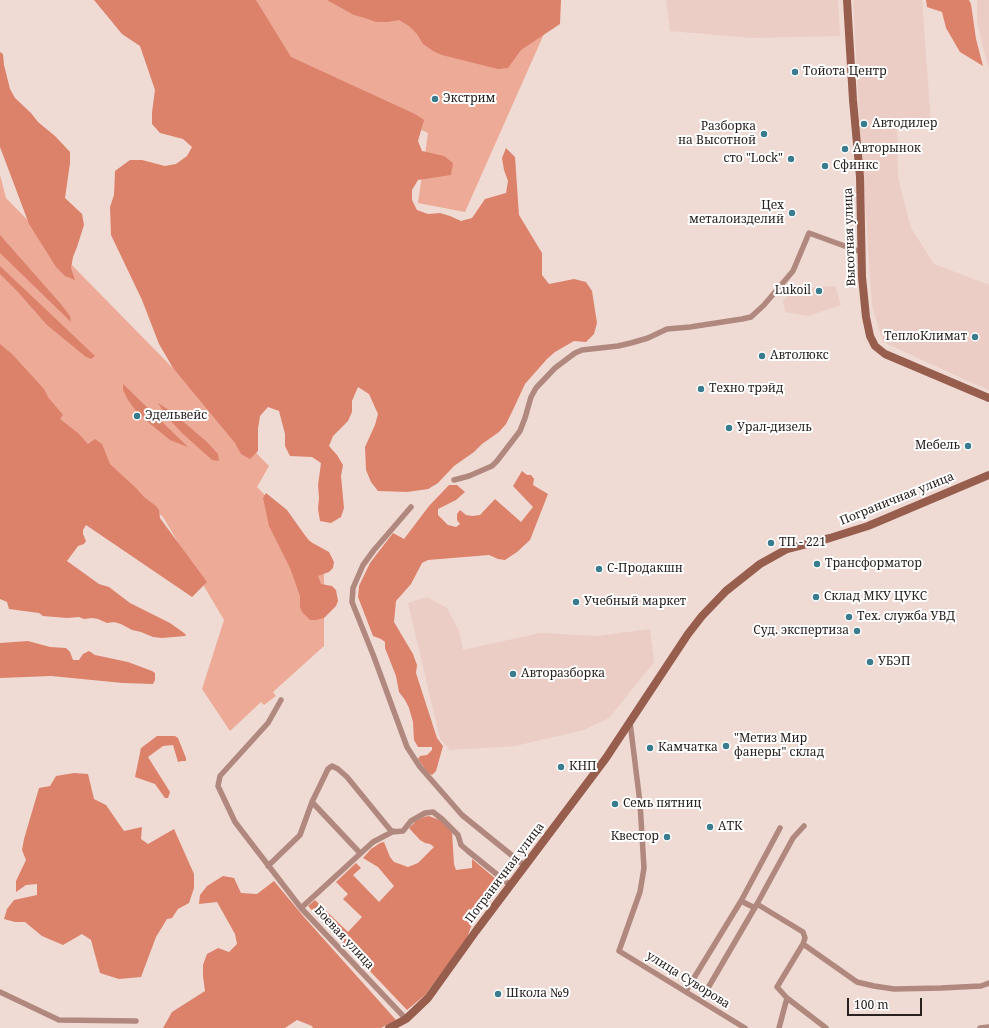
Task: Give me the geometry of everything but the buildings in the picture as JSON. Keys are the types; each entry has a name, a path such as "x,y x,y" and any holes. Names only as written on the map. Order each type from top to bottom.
{"street":[{"name":"Высотная улица","path":"847,0 853,100 860,177 861,252 867,323 870,336 875,346 887,355 989,398"},
{"path":"454,480 492,466 497,462 520,431 530,397 536,388 550,373 575,353 582,350 631,343 648,338 667,329 690,327 751,317 764,305 793,271 809,233 861,252"},
{"name":"Пограничная улица","path":"389,1028 406,1019 428,998 510,885 606,758 681,644 702,616 729,588 760,564 787,549 868,526 989,475"},
{"path":"411,507 374,550 364,565 353,588 352,602 407,747 420,767 462,815 525,866"},
{"path":"281,700 268,722 220,776 218,786 234,822 301,908"},
{"name":"улица Суворова","path":"630,722 640,803 644,868 640,892 619,951 745,1028"},
{"path":"268,866 300,834 312,802 328,769 332,766 347,777 393,832"},
{"path":"312,802 360,853"},
{"name":"Боевая улица","path":"406,1019 301,908 372,842 393,832 403,831 411,821 425,813 433,812 458,835 461,845 510,885"},
{"path":"701,1000 756,906 793,838 804,826"},
{"path":"686,991 741,901 780,828"},
{"path":"741,901 756,906 803,932 805,938 803,944 777,987 787,998 826,1028"},
{"path":"803,944 857,982 874,986 894,989 941,988 981,986 989,983"},
{"path":"0,992 59,1020 136,1022"},
{"path":"779,1028 787,998"},
{"path":"980,1028 989,1027"}],"shaded area":[{"path":"94,0 256,0 291,57 415,114 424,120 418,141 422,151 444,156 453,163 451,175 418,180 412,190 412,200 417,210 428,214 440,213 461,221 472,218 485,199 506,193 508,181 502,158 506,148 515,157 519,215 542,253 542,275 549,284 574,279 586,282 592,291 597,323 594,334 586,342 574,341 555,352 547,359 525,384 506,424 499,432 454,466 438,483 428,489 407,492 378,491 371,482 366,470 365,447 375,425 378,414 369,394 358,387 352,401 352,412 348,421 333,436 329,446 343,465 341,476 344,508 341,517 331,523 320,521 318,509 318,485 321,463 312,457 290,456 285,446 285,434 279,411 268,407 260,416 258,429 258,451 250,459 241,454 235,443 173,368 159,344 142,300 111,235 110,207 114,195 115,171 130,160 142,160 165,166 176,164 187,156 192,147 183,139 160,133 152,124 155,90 140,46 122,34"},
{"name":"Экстрим","path":"244,0 559,0 465,212 418,203 428,133 280,64"},
{"path":"327,0 561,0 560,24 521,50 508,68 498,69 442,55 433,51 423,44 417,34 409,26 399,20 376,22 354,15"},
{"path":"666,0 838,0 840,36 752,38 670,31"},
{"name":"Авторынок","path":"853,0 922,0 931,123 897,126 898,178 911,228 934,264 989,285 989,390 883,342 872,306"},
{"path":"926,0 969,0 971,4 976,39 983,66 960,52 946,28 942,12 927,7"},
{"path":"977,0 989,0 989,70 977,20"},
{"path":"0,52 3,54 10,89 15,98 70,152 65,198 82,214 84,225 73,257 71,268 75,280 65,276 56,267 29,224 0,147"},
{"name":"Эдельвейс","path":"0,175 6,198 269,466 257,487 324,555 324,646 273,692 276,696 264,705 261,702 230,731 202,689 224,620 163,517 0,365"},
{"path":"0,235 60,303 70,316 71,322 0,253"},
{"path":"0,266 95,356 91,359 86,357 47,325 0,274"},
{"path":"835,286 841,305 808,316 785,312 783,300 797,289"},
{"path":"0,344 12,354 44,389 48,397 63,415 60,419 78,433 88,444 95,439 102,444 110,464 144,497 156,506 159,510 160,518 207,582 192,597 86,525 83,530 83,534 86,541 84,544 78,546 67,561 99,584 109,587 130,603 170,623 184,633 186,635 185,636 162,638 153,637 114,622 107,623 92,618 84,619 79,617 67,618 43,616 39,613 9,609 7,602 0,599"},
{"path":"123,384 188,447 170,440 138,414 123,390"},
{"path":"158,403 172,412 207,442 218,454 219,461 212,460 182,433 167,417"},
{"path":"522,471 527,475 531,475 534,479 533,485 548,494 530,540 517,552 505,560 489,555 428,560 422,563 411,584 396,601 394,622 413,654 417,665 416,673 437,738 443,746 436,771 432,775 428,773 418,759 420,756 427,755 432,750 432,747 418,747 414,740 413,722 409,708 399,692 396,676 385,648 385,642 373,636 358,597 359,586 370,563 393,533 404,539 429,506 449,485 457,485 465,492 456,500 438,509 438,515 448,525 456,527 460,524 457,520 457,514 460,510 466,515 480,515 495,499 521,522 533,507 513,486"},
{"path":"266,493 287,510 309,541 329,552 334,562 333,568 329,572 318,576 321,584 332,586 336,590 338,601 336,606 324,618 310,620 302,612 300,607 300,596 290,568 269,526 263,498"},
{"path":"427,597 447,608 459,631 463,650 540,633 597,636 650,629 654,662 609,718 584,730 515,746 450,750 440,739 408,603"},
{"path":"28,641 50,647 66,648 70,652 73,660 79,660 83,654 89,651 95,655 128,662 155,673 155,680 153,684 123,683 51,676 0,678 0,643"},
{"path":"157,736 175,736 178,738 186,758 186,761 178,762 173,745 163,746 148,757 170,792 168,798 165,798 155,784 135,777 141,748"},
{"path":"74,773 88,774 94,799 106,805 124,831 142,827 141,839 148,844 174,829 194,874 194,888 189,903 178,909 172,918 167,919 156,937 141,977 119,979 100,973 91,940 82,934 63,945 42,936 25,922 15,922 4,919 7,909 14,900 37,895 37,884 26,885 16,892 16,881 26,860 22,850 39,788 50,786 56,776"},
{"path":"429,816 442,821 452,832 454,864 456,870 472,868 472,859 503,885 472,924 467,938 425,995 407,1010 308,906 315,900 348,932 362,917 343,899 348,894 336,882 356,863 361,868 353,875 379,902 394,886 378,867 363,858 371,849 384,842 390,857 394,862 408,867 418,863 434,847 420,840 409,828 416,821"},
{"path":"223,876 234,878 241,893 257,894 274,881 304,917 396,1020 381,1028 313,1028 312,1026 297,1020 285,1028 163,1028 172,1012 205,991 203,965 207,954 218,948 229,952 237,944 235,934 217,902 199,904 200,895 207,886"}],"place":[{"name":"Тойота Центр","path":"795,72"},
{"name":"Экстрим","path":"435,99"},
{"name":"Автодилер","path":"864,124"},
{"name":"Разборка на Высотной","path":"764,134"},
{"name":"Авторынок","path":"845,149"},
{"name":"сто \"Lock\"","path":"791,159"},
{"name":"Сфинкс","path":"825,166"},
{"name":"Цех металоизделий","path":"792,213"},
{"name":"Lukoil","path":"819,291"},
{"name":"ТеплоКлимат","path":"975,337"},
{"name":"Автолюкс","path":"762,356"},
{"name":"Техно трэйд","path":"701,389"},
{"name":"Эдельвейс","path":"137,416"},
{"name":"Урал-дизель","path":"729,428"},
{"name":"Мебель","path":"968,446"},
{"name":"ТП - 221","path":"771,543"},
{"name":"Трансформатор","path":"817,564"},
{"name":"С-Продакшн","path":"599,569"},
{"name":"Склад МКУ ЦУКС","path":"816,597"},
{"name":"Учебный маркет","path":"576,602"},
{"name":"Тех. служба УВД","path":"849,617"},
{"name":"Суд. экспертиза","path":"857,631"},
{"name":"УБЭП","path":"870,662"},
{"name":"Авторазборка","path":"513,674"},
{"name":"\"Метиз Мир фанеры\" склад","path":"726,746"},
{"name":"Камчатка","path":"650,748"},
{"name":"КНП","path":"561,767"},
{"name":"Семь пятниц","path":"615,804"},
{"name":"АТК","path":"710,827"},
{"name":"Квестор","path":"667,837"},
{"name":"Школа №9","path":"498,994"}]}
